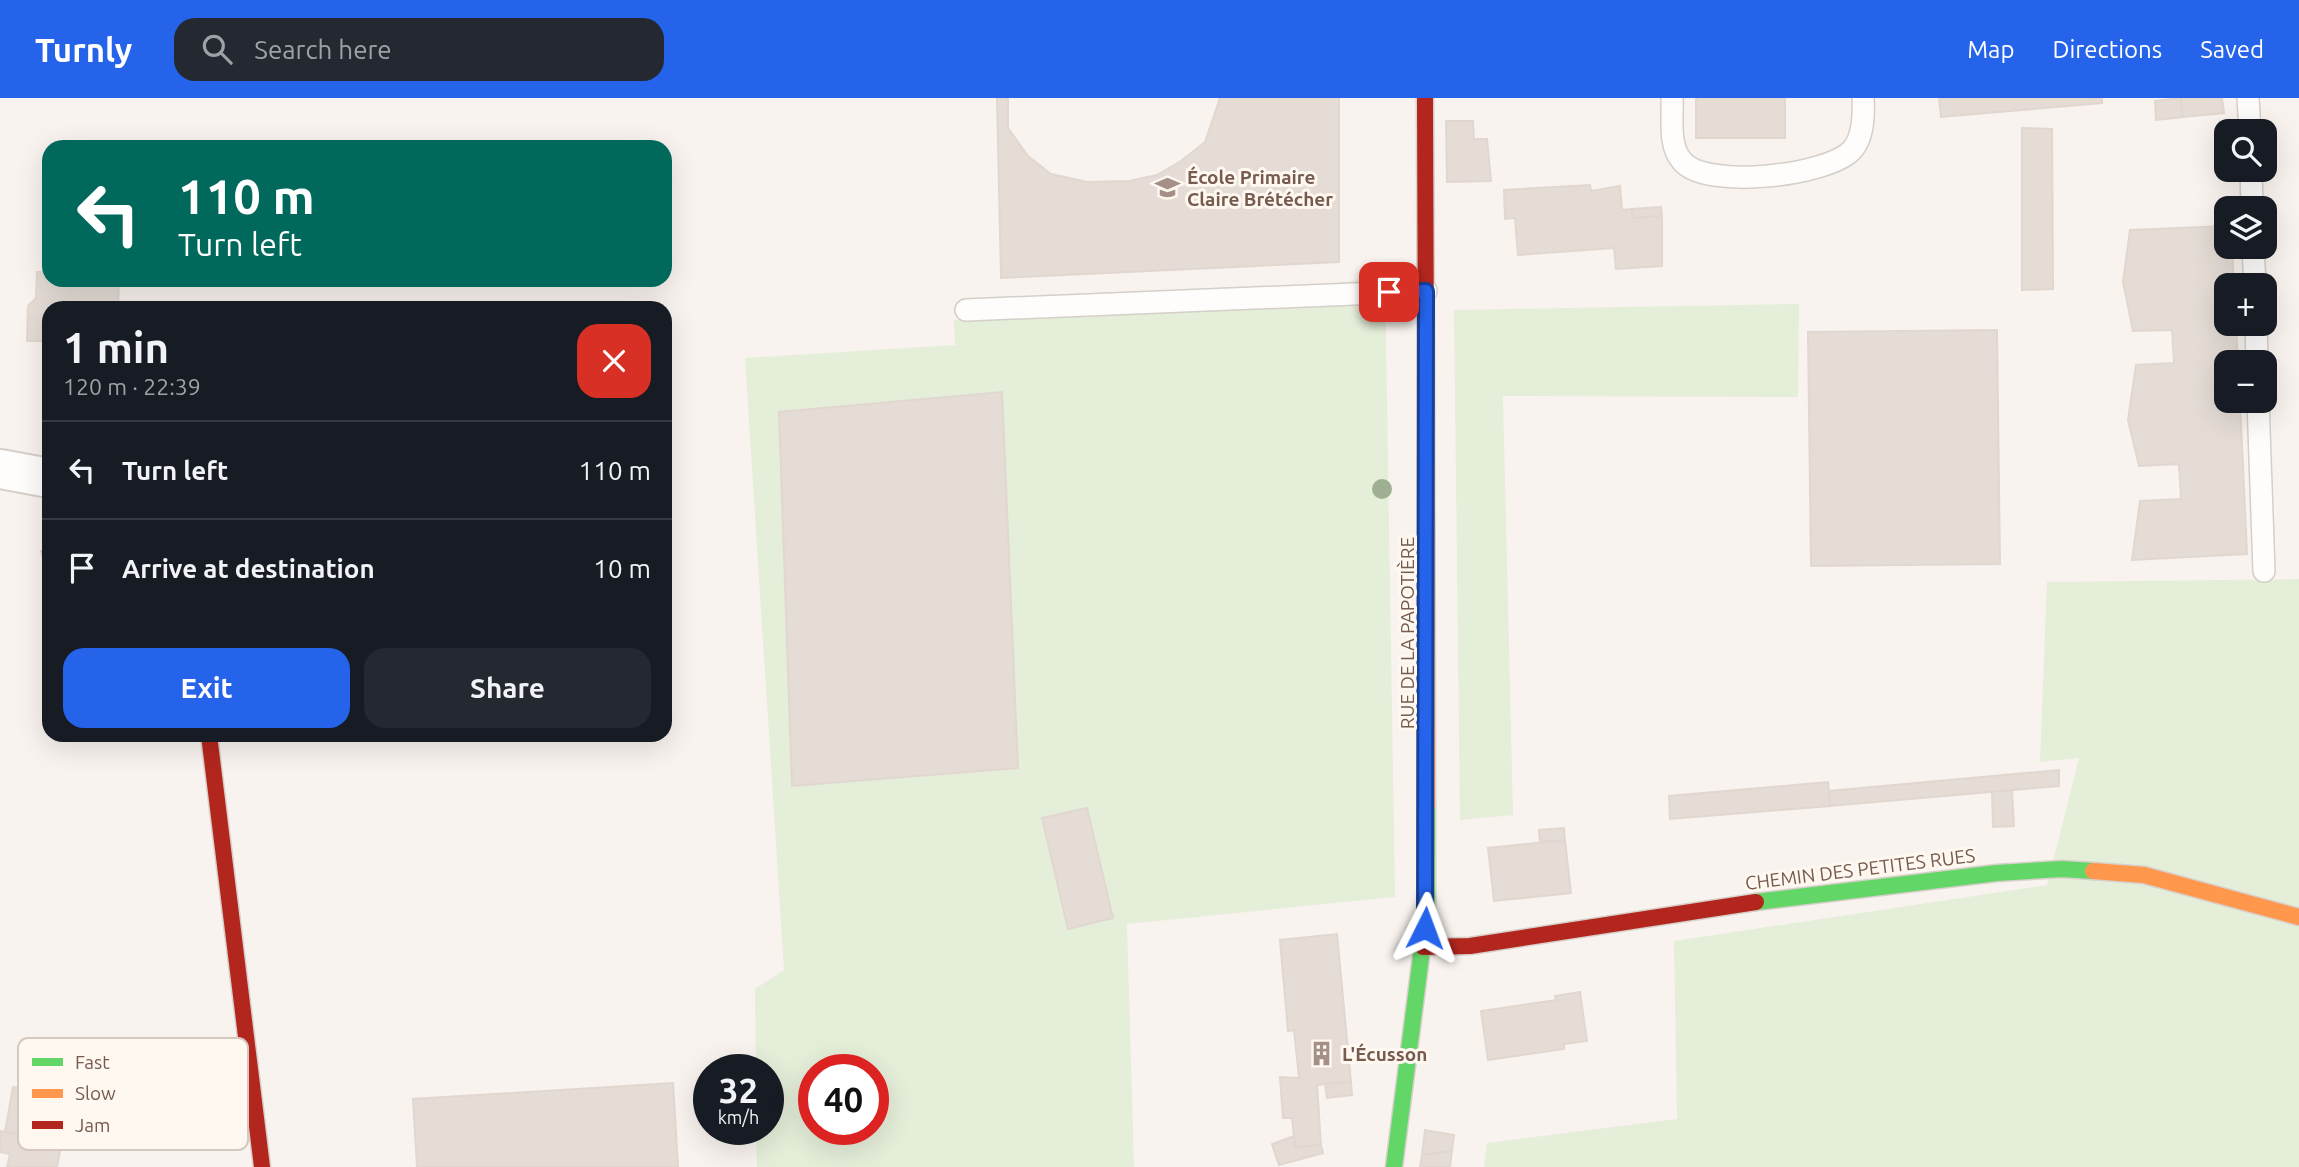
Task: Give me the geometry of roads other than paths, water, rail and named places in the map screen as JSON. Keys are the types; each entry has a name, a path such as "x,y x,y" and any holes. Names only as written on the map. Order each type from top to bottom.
{"street":[{"name":"RUE DE LA PAPOTIÈRE","path":"1394,1167 1427,898 1425,98"},
{"path":"0,469 42,477"},
{"path":"210,742 246,1038"},
{"name":"CHEMIN DES PETITES RUES","path":"1423,947 1469,946 1758,902 1997,873 2062,869 2144,875 2299,917"},
{"path":"248,1053 262,1167"}],"lane":[{"path":"1672,98 1673,139 1682,161 1693,171 1733,177 1797,173 1841,159 1853,149 1860,134 1863,98"},
{"path":"2248,98 2249,119"},
{"path":"966,310 1426,291"},
{"path":"2259,413 2264,570"}],"place":[{"name":"École Primaire Claire Brétécher","path":"1167,188"},
{"name":"L'Écusson","path":"1322,1054"}]}
